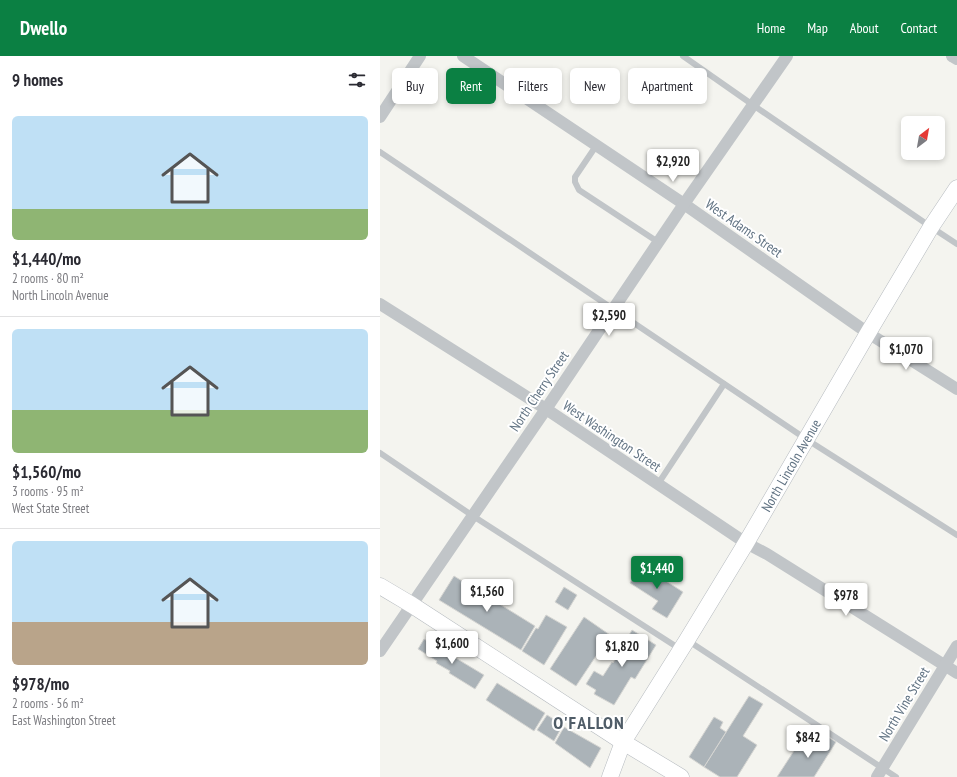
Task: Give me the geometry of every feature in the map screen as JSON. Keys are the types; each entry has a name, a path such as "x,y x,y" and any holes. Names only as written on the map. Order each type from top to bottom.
{"main road":[{"name":"North Lincoln Avenue","path":"610,777 623,742 746,543 931,227 957,188"},
{"path":"380,586 412,605 623,742 681,777"}],"street":[{"path":"380,117 420,56"},
{"name":"West Adams Street","path":"463,56 684,204 868,333 957,389"},
{"name":"North Cherry Street","path":"380,651 546,409 658,242 787,56"},
{"path":"952,56 957,59"},
{"name":"West Washington Street","path":"380,304 546,409 746,543 767,554 957,673"},
{"name":"North Vine Street","path":"880,773 957,646"}],"lane":[{"path":"682,56 753,106 957,244"},
{"path":"596,146 574,177 579,190 658,242"},
{"path":"380,152 806,439 957,534"},
{"path":"658,484 724,384"},
{"path":"380,453 473,516 684,645 880,773 896,777"}],"building":[{"path":"641,565 683,592 667,618 652,609 658,601 630,583"},
{"path":"454,576 535,626 521,650 439,600"},
{"path":"564,587 577,595 568,610 555,602"},
{"path":"546,615 567,627 544,665 522,651"},
{"path":"584,617 610,635 576,686 550,669"},
{"path":"632,630 656,645 635,679 631,677 614,705 594,694 596,690 586,684 594,671 603,676 612,662 613,663"},
{"path":"424,639 484,675 475,689 449,673 450,671 436,663 437,661 418,649"},
{"path":"497,683 545,713 534,731 486,700"},
{"path":"749,696 763,704 743,736 757,745 737,777 720,777 704,767"},
{"path":"547,715 563,725 554,741 537,730"},
{"path":"714,717 723,722 720,728 726,732 704,767 689,757"},
{"path":"564,727 601,748 590,768 555,743"},
{"path":"822,733 836,742 814,777 777,777 801,740 813,748"}],"district":[{"name":"O'FALLON","path":"589,722"}]}
